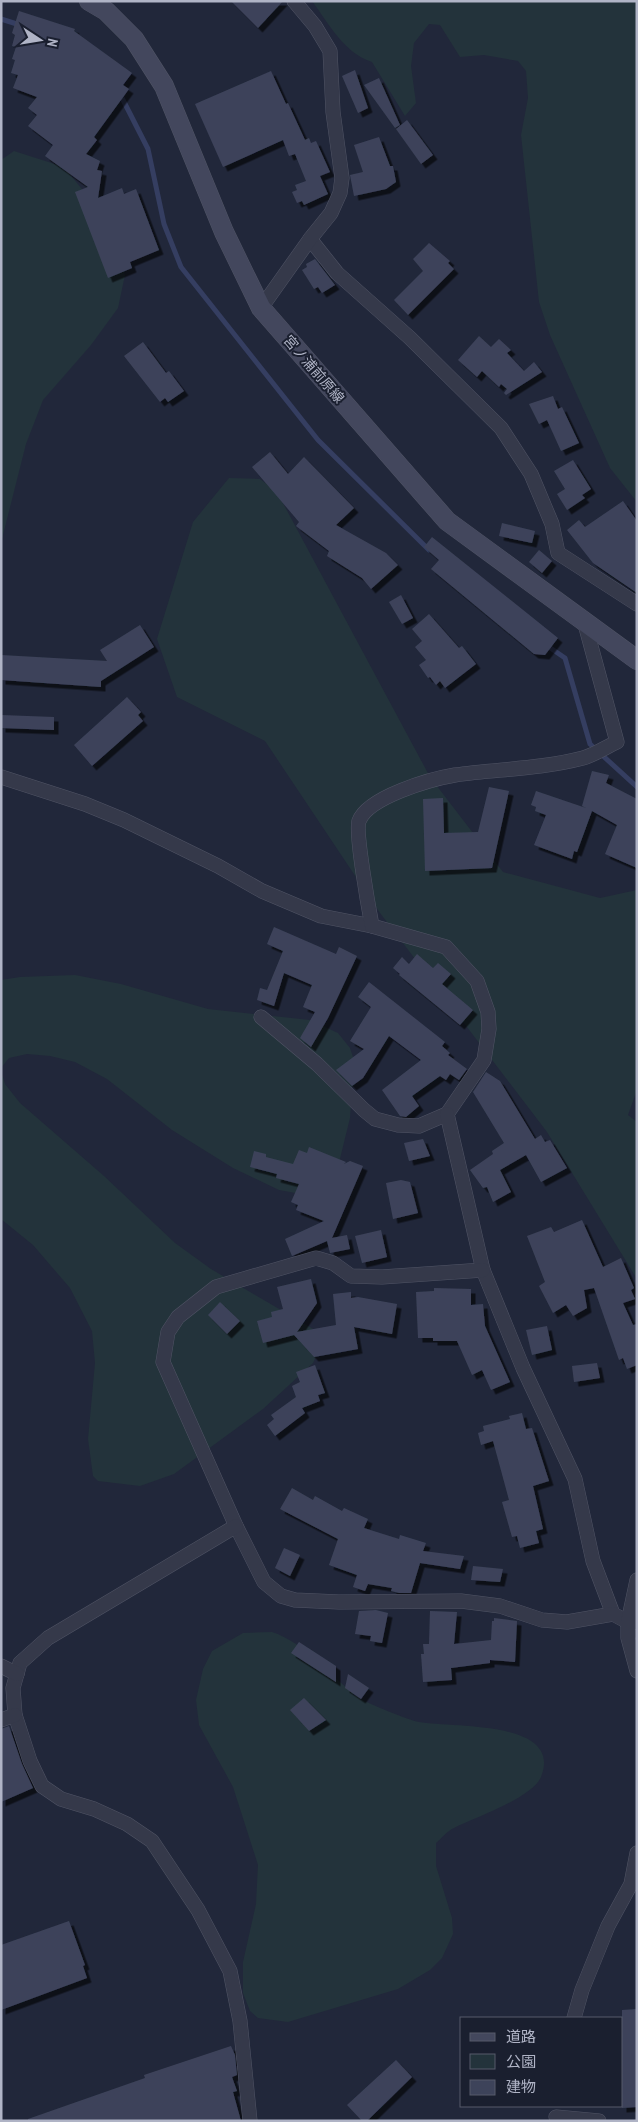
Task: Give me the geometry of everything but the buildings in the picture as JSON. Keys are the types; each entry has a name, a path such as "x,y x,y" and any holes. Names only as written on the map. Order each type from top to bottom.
{"main road":[{"name":"宮ノ浦前原線","path":"89,1 106,11 134,39 164,86 224,232 261,308 447,521 585,624 637,660"}],"street":[{"path":"261,308 310,239 332,213 340,194 342,178 333,112 330,51 315,26 294,1"},
{"path":"310,239 337,273 410,338 501,428 531,474 552,524 558,553 637,604"},
{"path":"372,926 366,896 358,823 364,812 378,800 453,775 505,771 584,758 617,742 585,624"},
{"path":"1,778 85,804 124,820 218,866 262,891 321,916 372,926 446,947 477,981 488,1012 489,1029 484,1060 447,1114 419,1126 398,1125 375,1119 317,1064 261,1018"},
{"path":"447,1114 483,1270 523,1368 575,1479 593,1561 614,1614"},
{"path":"483,1270 382,1277 350,1276 333,1263 316,1258 216,1287 178,1317 168,1332 164,1362 236,1526 264,1582 281,1596 295,1600 461,1602 500,1606 542,1620 567,1622 614,1614 632,1622"},
{"path":"236,1526 48,1638 20,1663 13,1688 15,1715 30,1762 42,1786 62,1799 94,1809 128,1824 152,1841 198,1910 230,1971 240,2021 250,2121"},
{"path":"637,1580 628,1638 637,1670"},
{"path":"1,1666 17,1674"},
{"path":"1,1720 15,1715"},
{"path":"574,2017 582,1990 608,1926 634,1884 637,1853"},
{"path":"557,2115 599,2121"}],"green space":[{"path":"312,1 637,1 637,502 610,468 550,335 539,302 521,135 528,98 526,71 518,61 484,55 460,57 440,25 429,24 414,43 411,66 416,103 405,116 372,62 362,58 345,45"},
{"path":"14,151 64,167 85,193 125,275 118,308 91,345 43,400 26,444 1,543 1,160"},
{"path":"229,478 260,479 277,492 430,777 503,872 600,898 637,890 637,1090 628,1115 637,1122 637,1279 547,1132 380,913 265,741 177,697 157,639 193,522"},
{"path":"75,975 121,984 208,1009 310,1020 338,1033 350,1048 354,1060 350,1118 336,1175 312,1196 279,1190 233,1168 172,1130 107,1079 75,1062 50,1056 27,1054 9,1058 1,1068 1,980 20,977"},
{"path":"1,1071 5,1084 20,1103 104,1176 175,1243 211,1269 315,1330 322,1344 313,1363 263,1409 174,1474 140,1486 98,1481 93,1476 88,1439 95,1363 92,1331 70,1288 33,1245 1,1219"},
{"path":"272,1632 284,1637 307,1652 349,1690 371,1704 419,1722 500,1730 521,1736 536,1745 544,1758 541,1777 535,1785 502,1807 451,1829 436,1843 436,1866 452,1918 453,1934 442,1958 430,1970 398,1989 288,2022 258,2018 250,2011 243,1993 243,1962 256,1904 258,1865 233,1787 199,1725 196,1700 203,1669 212,1651 243,1633"}],"waterway":[{"path":"1,19 20,25"},
{"path":"120,94 148,149 164,224 181,267 318,440 429,550"},
{"path":"546,645 565,658 590,744 637,787"}]}
